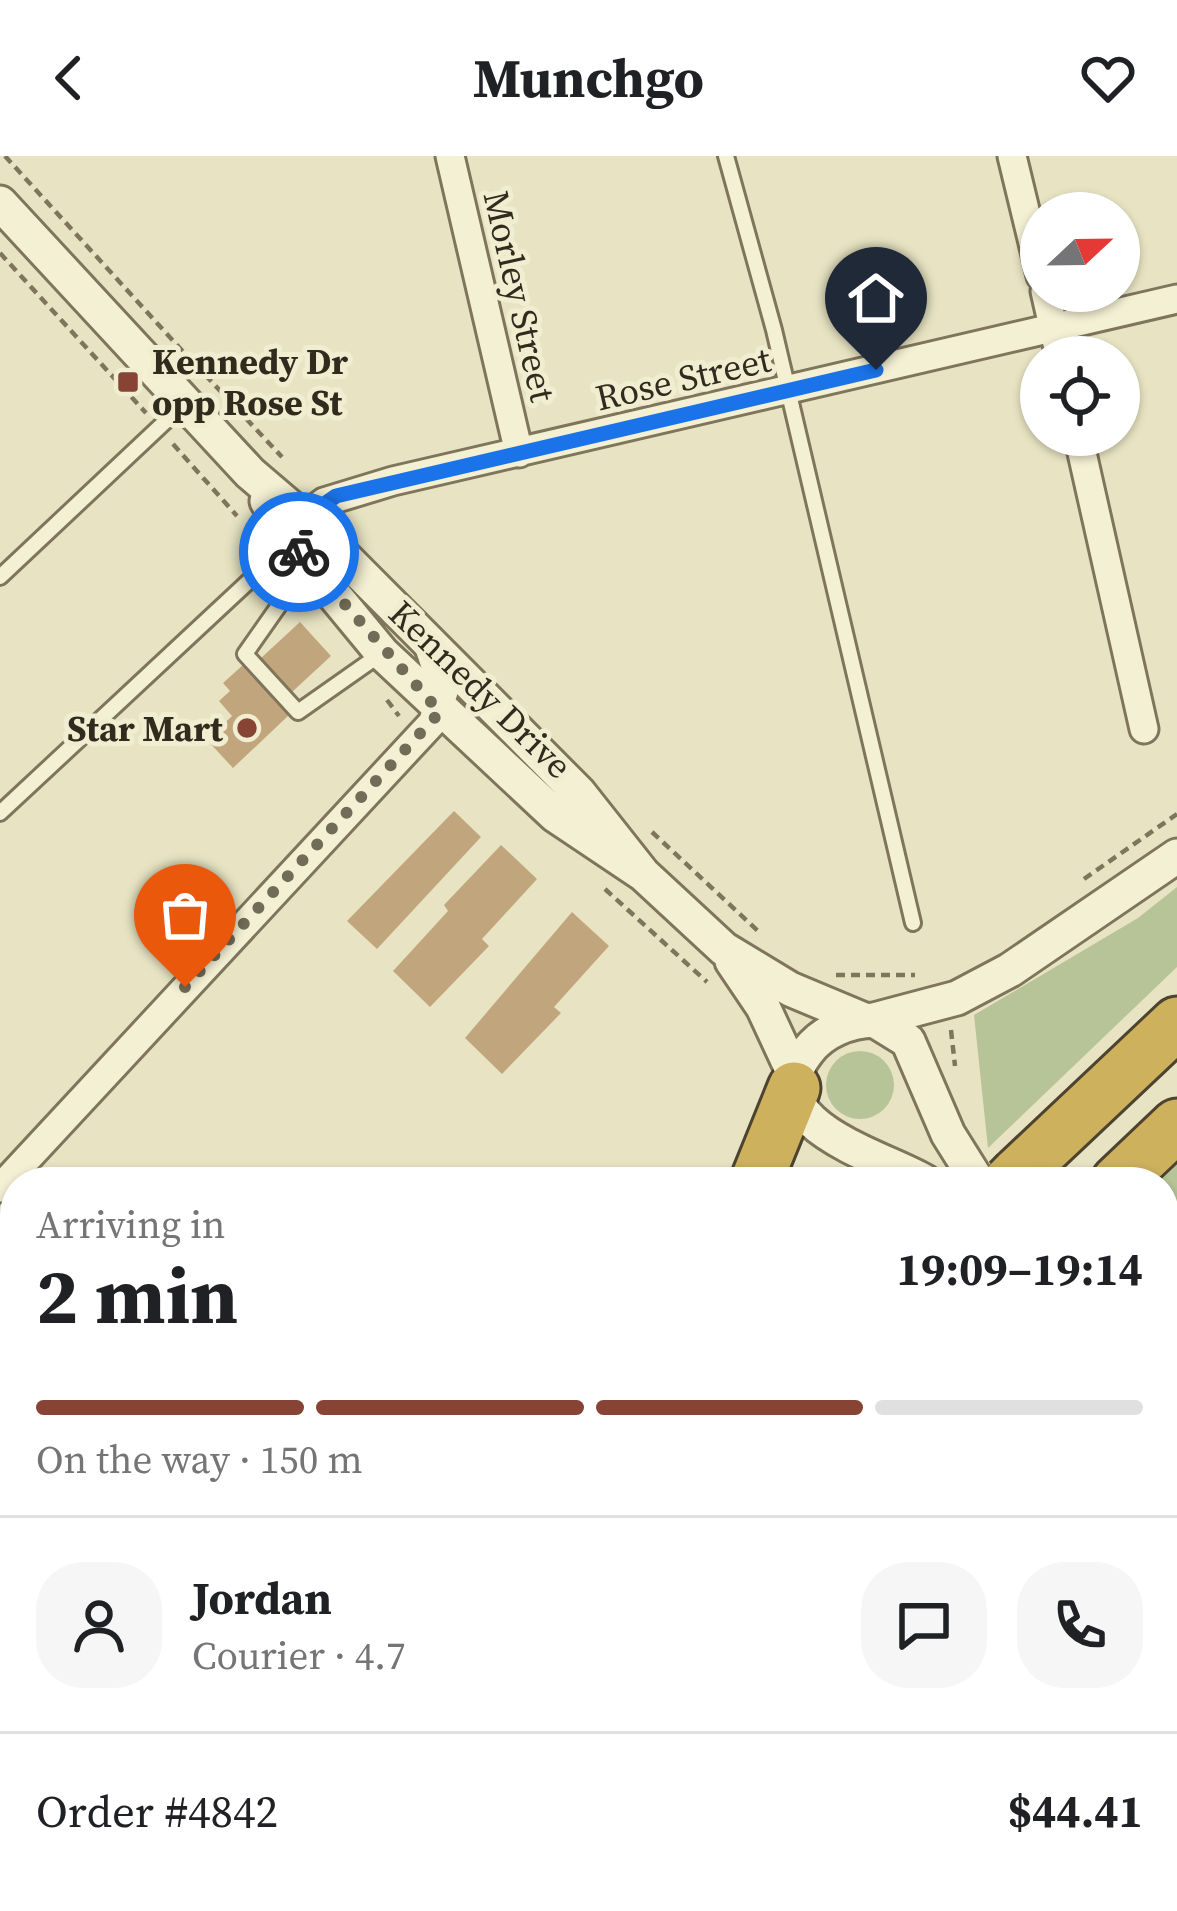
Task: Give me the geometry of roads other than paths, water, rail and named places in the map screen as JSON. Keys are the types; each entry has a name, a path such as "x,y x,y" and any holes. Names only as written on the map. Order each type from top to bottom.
{"highway":[{"path":"1015,1167 1177,1024"},
{"path":"762,1167 795,1082"},
{"path":"1133,1167 1177,1125"}],"street":[{"name":"Morley Street","path":"450,156 519,453"},
{"path":"1012,156 1021,192"},
{"name":"Kennedy Drive","path":"0,202 250,473 375,658 555,815 643,874 724,949 790,989 869,1020"},
{"name":"Rose Street","path":"293,542 336,496 1177,299"},
{"path":"1050,312 1056,336"},
{"path":"1083,456 1144,729"},
{"name":"Kennedy Drive","path":"293,542 425,636 580,793 643,874"},
{"path":"19,1167 440,712 444,692 425,636"},
{"path":"440,712 497,711"},
{"path":"795,1082 807,1052 826,1034 957,998 1010,970 1177,856"},
{"name":"Kennedy Drive","path":"724,949 763,1007 818,1128 895,1167"},
{"path":"869,1020 908,1040 948,1134 987,1167"}],"lane":[{"path":"726,156 913,922"},
{"path":"0,577 185,403"},
{"path":"293,542 245,654 298,712 375,658"},
{"path":"0,813 293,542"}],"place":[{"name":"Kennedy Dr opp Rose St","path":"128,382"},
{"name":"Star Mart","path":"247,728"}]}
